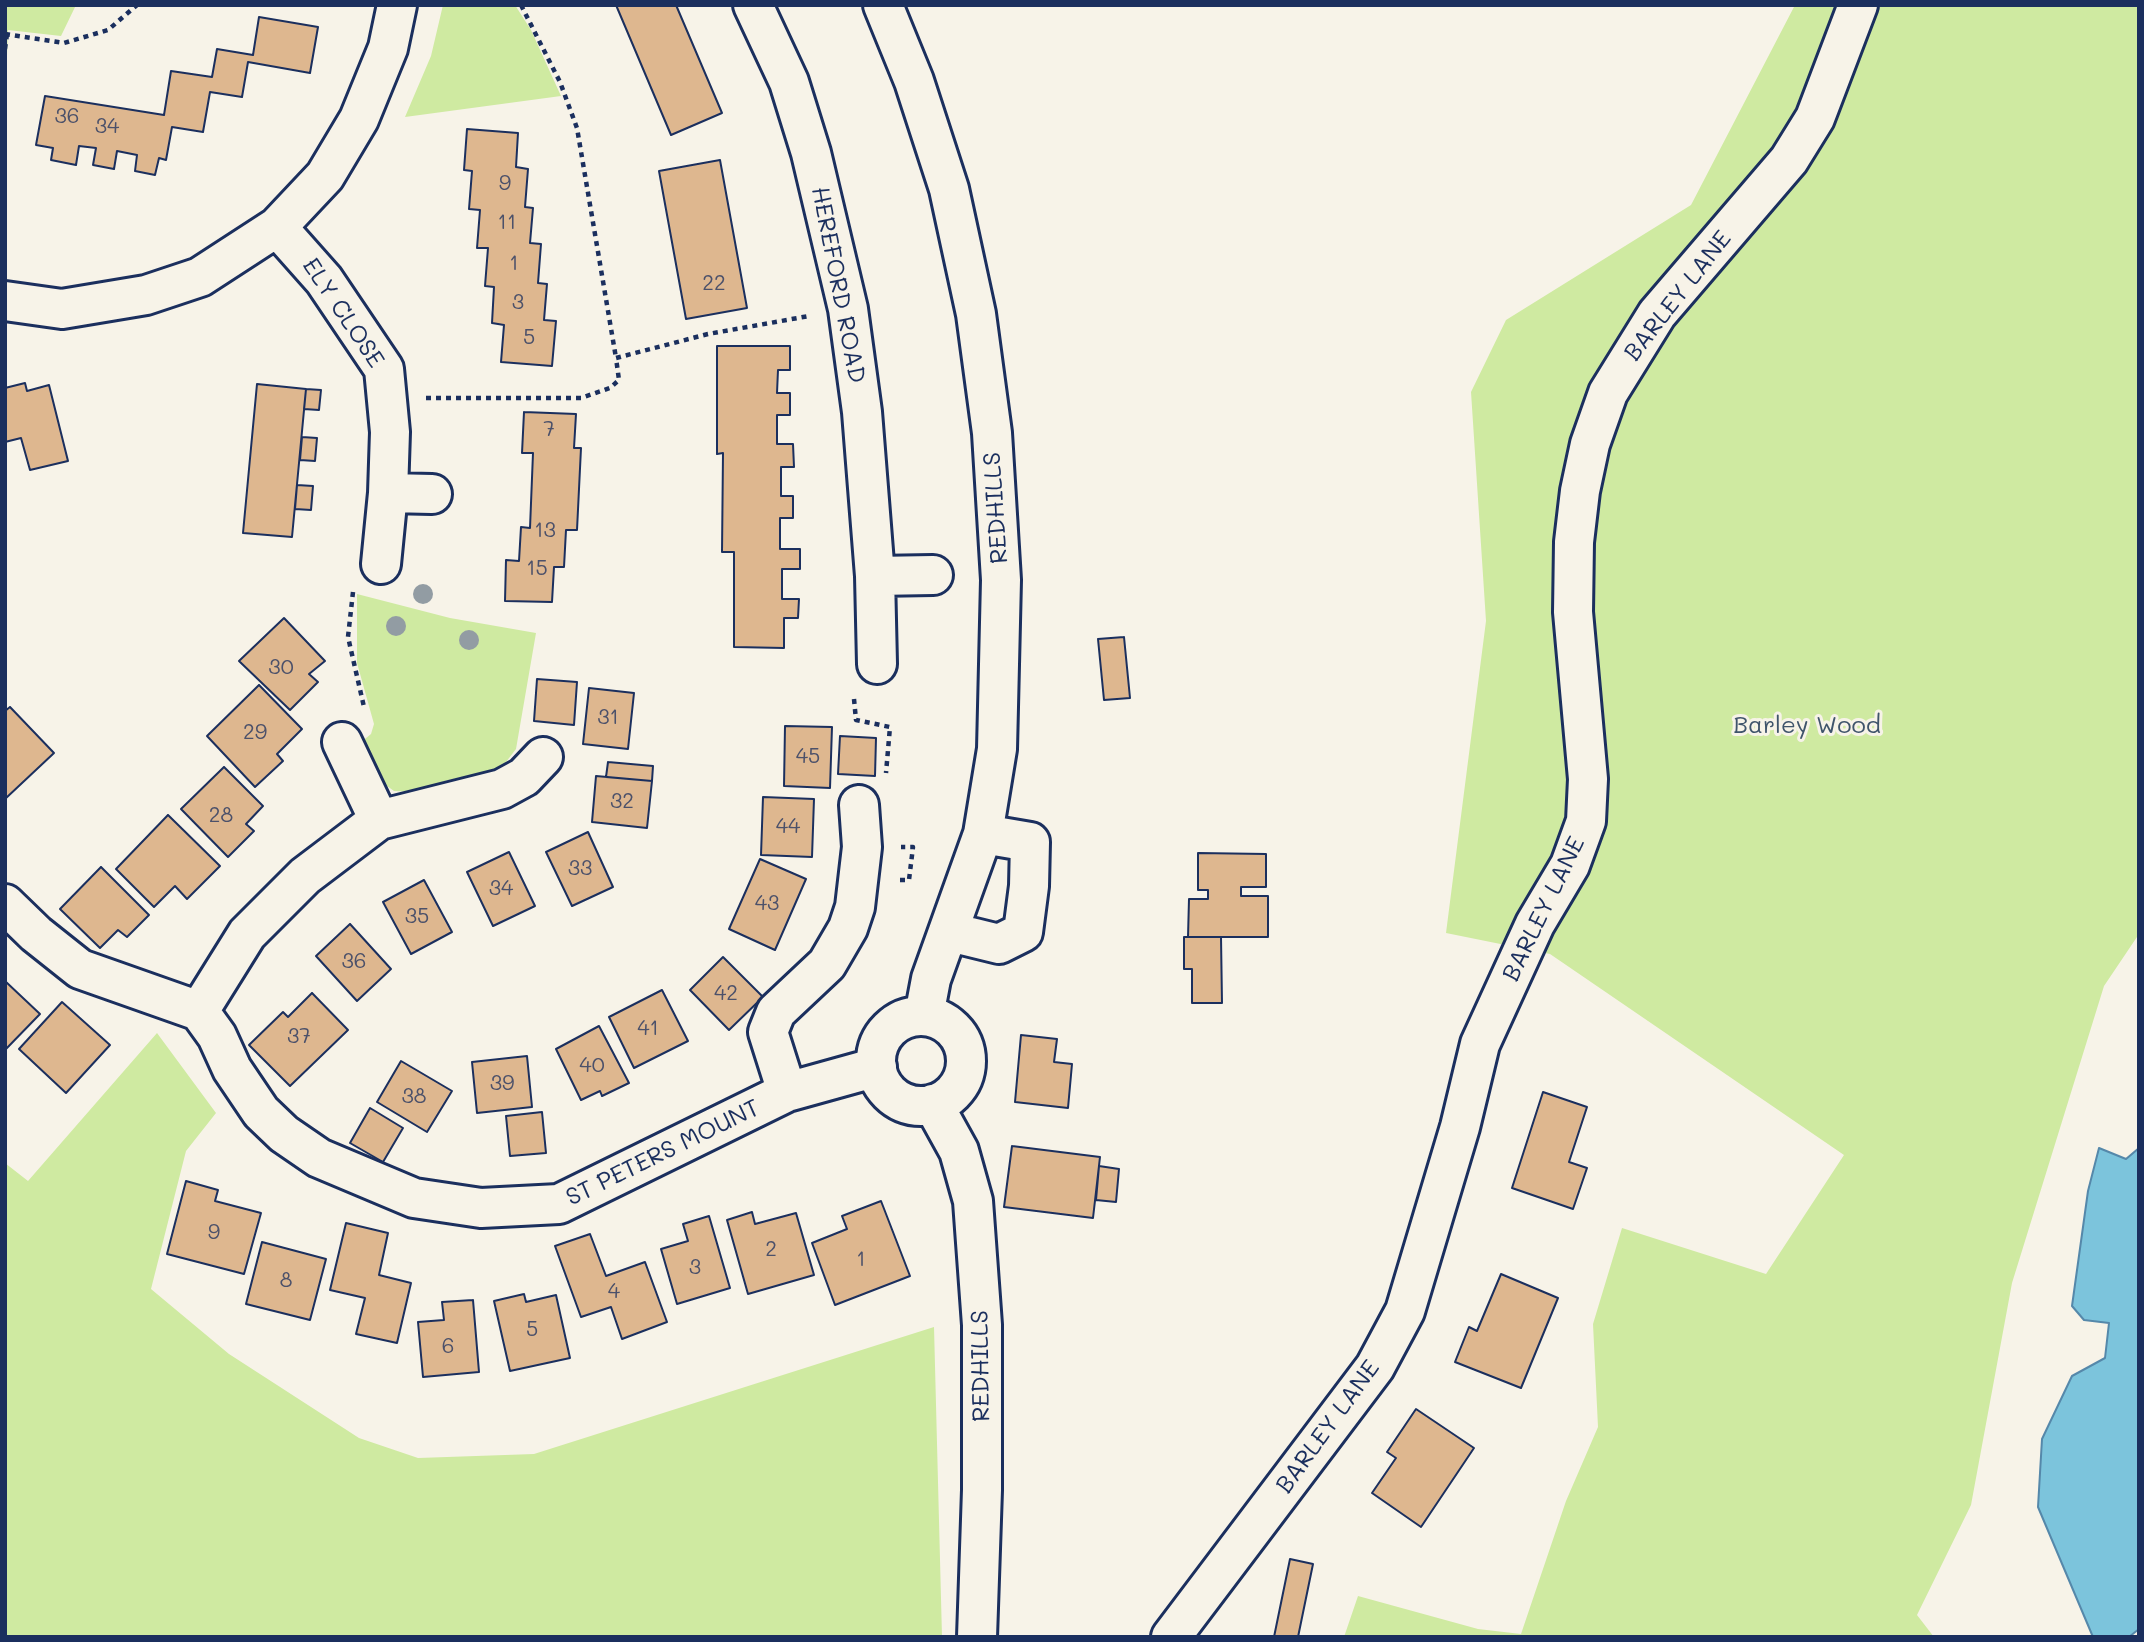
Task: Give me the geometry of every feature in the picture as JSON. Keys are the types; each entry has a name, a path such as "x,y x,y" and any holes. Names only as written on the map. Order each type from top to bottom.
{"street":[{"path":"5,301 62,309 146,295 200,277 277,227 325,176 359,119 388,48 397,5"},
{"name":"HEREFORD ROAD","path":"753,5 789,82 808,142 829,218 848,309 862,412 875,576 877,664"},
{"name":"REDHILLS","path":"883,5 914,81 949,189 976,314 992,433 1001,580 997,749 983,834 931,979 924,1016"},
{"name":"BARLEY LANE","path":"1171,1637 1375,1367 1405,1311 1460,1128 1480,1044 1535,924 1570,865 1586,821 1588,779 1573,612 1574,542 1582,480 1608,393 1624,362 1657,314 1789,160 1815,118 1858,5"},
{"name":"ELY CLOSE","path":"277,227 296,245 353,320 384,369 390,432 388,493 381,564"},
{"path":"388,493 432,494"},
{"path":"875,576 933,575"},
{"path":"342,743 379,820"},
{"path":"5,904 36,934 80,969 199,1011 247,934 305,876 379,820 502,789 524,777 543,757"},
{"name":"ST PETERS MOUNT","path":"787,1093 768,1032 776,1012 827,964 848,928 855,907 862,847 859,805"},
{"path":"950,932 999,944 1023,932 1029,886 1030,842 983,834"},
{"name":"ST PETERS MOUNT","path":"199,1011 217,1036 232,1069 261,1112 284,1134 319,1158 375,1184 414,1198 481,1208 559,1204 787,1093 877,1067"},
{"path":"924,1016 941,1020 956,1031 965,1047 967,1065 961,1082 949,1097 933,1104 914,1105 896,1099 883,1085 877,1067 877,1051 883,1036 894,1024 908,1017 924,1016"},
{"name":"REDHILLS","path":"933,1104 959,1151 973,1201 982,1325 982,1490 976,1637"}],"path":[{"path":"5,49 6,34 64,43 108,30 137,5"},
{"path":"387,399 581,398 610,388 620,380 577,128 560,82 521,5"},
{"path":"616,358 708,334 848,309"},
{"path":"342,743 358,736 367,723 348,637 352,597"}],"green space":[{"path":"5,5 76,5 61,36 8,30 5,107"},
{"path":"443,5 515,5 531,30 561,96 405,117 431,56"},
{"name":"Barley Wood","path":"1795,5 2139,5 2139,934 2104,986 2012,1283 1971,1505 1917,1615 1934,1637 1344,1637 1358,1596 1478,1629 1521,1634 1566,1501 1598,1427 1593,1324 1622,1228 1766,1274 1844,1155 1550,954 1446,933 1486,621 1471,392 1506,320 1691,205"},
{"path":"357,594 450,618 536,633 516,749 506,762 496,769 445,781 415,792 394,791 380,781 360,743 371,734 374,724 357,663"},
{"path":"157,1033 216,1113 186,1151 151,1289 229,1354 359,1438 418,1458 534,1454 934,1327 942,1637 5,1637 5,1163 28,1181"}],"water":[{"path":"2099,1148 2126,1159 2139,1148 2139,1629 2129,1637 2093,1637 2038,1507 2042,1439 2072,1376 2105,1358 2109,1323 2084,1320 2072,1306 2088,1191"}],"building":[{"path":"616,5 676,5 722,113 671,135"},
{"path":"259,17 318,27 310,73 248,62 242,97 210,92 203,132 172,127 166,160 159,158 155,175 135,171 137,155 117,151 114,169 93,165 96,148 79,146 76,165 51,160 53,148 36,145 45,96 164,115 171,71 212,77 217,49 253,55"},
{"path":"467,129 518,133 516,167 528,169 525,207 533,208 530,243 541,244 538,283 547,284 544,320 556,321 552,366 501,362 504,325 492,323 494,287 485,286 488,248 477,248 480,210 469,209 472,171 464,170"},
{"path":"720,160 747,308 686,319 659,171"},
{"path":"717,346 790,346 790,370 778,370 777,393 790,393 790,415 777,415 777,444 793,444 794,467 781,467 781,496 793,496 793,518 780,518 780,549 800,549 800,569 782,569 782,599 799,599 798,618 784,618 784,648 734,647 734,552 722,552 723,453 717,454"},
{"path":"25,383 27,391 49,385 68,461 30,470 21,438 5,442 5,388"},
{"path":"257,384 306,389 292,537 243,533"},
{"path":"306,389 321,390 319,410 304,409"},
{"path":"524,412 576,414 574,448 581,448 577,530 566,530 564,567 554,567 552,602 505,601 506,560 519,561 521,527 530,528 533,453 522,453"},
{"path":"302,437 317,438 315,461 300,460"},
{"path":"297,485 313,486 311,510 295,509"},
{"path":"284,618 325,661 309,674 318,682 290,710 239,661"},
{"path":"1124,637 1130,698 1104,700 1098,639"},
{"path":"537,679 577,682 574,725 534,721"},
{"path":"259,685 302,729 277,754 283,761 255,787 207,736"},
{"path":"589,688 634,693 628,749 583,744"},
{"path":"10,707 54,753 5,799 5,711"},
{"path":"785,726 832,727 830,788 784,786"},
{"path":"840,736 876,738 875,776 838,774"},
{"path":"608,762 653,766 652,781 606,777"},
{"path":"224,767 263,806 246,824 254,831 228,857 181,809"},
{"path":"596,776 652,781 647,828 592,822"},
{"path":"763,797 814,799 812,857 761,855"},
{"path":"168,815 220,866 187,899 175,886 154,907 116,869"},
{"path":"588,832 613,887 572,906 546,852"},
{"path":"509,852 535,906 493,926 467,872"},
{"path":"1198,853 1266,854 1266,887 1241,887 1241,896 1268,896 1268,937 1188,937 1189,899 1208,899 1208,890 1198,890"},
{"path":"760,859 806,879 775,950 729,929"},
{"path":"101,867 149,915 127,937 118,930 100,948 60,909"},
{"path":"424,880 452,932 411,954 383,902"},
{"path":"350,924 391,969 357,1001 316,956"},
{"path":"1184,937 1221,937 1222,1003 1192,1003 1192,969 1184,969"},
{"path":"723,957 763,997 729,1030 690,990"},
{"path":"5,981 40,1014 5,1050"},
{"path":"662,990 688,1041 634,1068 609,1017"},
{"path":"312,993 348,1030 290,1086 249,1045 283,1012 288,1017"},
{"path":"62,1002 110,1045 66,1093 19,1049"},
{"path":"599,1026 629,1083 602,1096 600,1091 581,1100 556,1049"},
{"path":"1021,1035 1057,1039 1054,1062 1072,1064 1068,1108 1015,1102"},
{"path":"527,1056 532,1107 477,1113 472,1062"},
{"path":"401,1061 452,1091 427,1132 377,1102"},
{"path":"1543,1092 1587,1107 1569,1162 1587,1168 1573,1209 1512,1188"},
{"path":"370,1108 403,1128 383,1162 350,1143"},
{"path":"542,1112 546,1153 510,1156 506,1116"},
{"path":"1012,1146 1100,1157 1093,1218 1004,1207"},
{"path":"1099,1166 1119,1169 1116,1202 1096,1200"},
{"path":"186,1181 218,1190 215,1201 261,1213 244,1274 167,1254"},
{"path":"881,1201 910,1276 835,1305 812,1243 847,1229 842,1216"},
{"path":"752,1212 755,1224 796,1213 814,1275 748,1294 727,1220"},
{"path":"709,1216 730,1288 677,1304 661,1249 688,1241 683,1224"},
{"path":"346,1223 388,1233 379,1275 411,1283 397,1343 356,1334 365,1298 330,1290"},
{"path":"590,1234 606,1276 645,1262 667,1322 622,1339 611,1307 581,1317 555,1246"},
{"path":"262,1242 326,1259 310,1320 246,1304"},
{"path":"1501,1274 1558,1298 1521,1388 1455,1362 1469,1327 1477,1331"},
{"path":"524,1294 526,1302 556,1295 570,1358 510,1371 494,1301"},
{"path":"473,1300 479,1372 423,1377 418,1322 444,1320 442,1302"},
{"path":"1416,1409 1474,1448 1421,1527 1372,1493 1396,1458 1387,1452"},
{"path":"1290,1559 1313,1564 1298,1637 1274,1637"}]}
